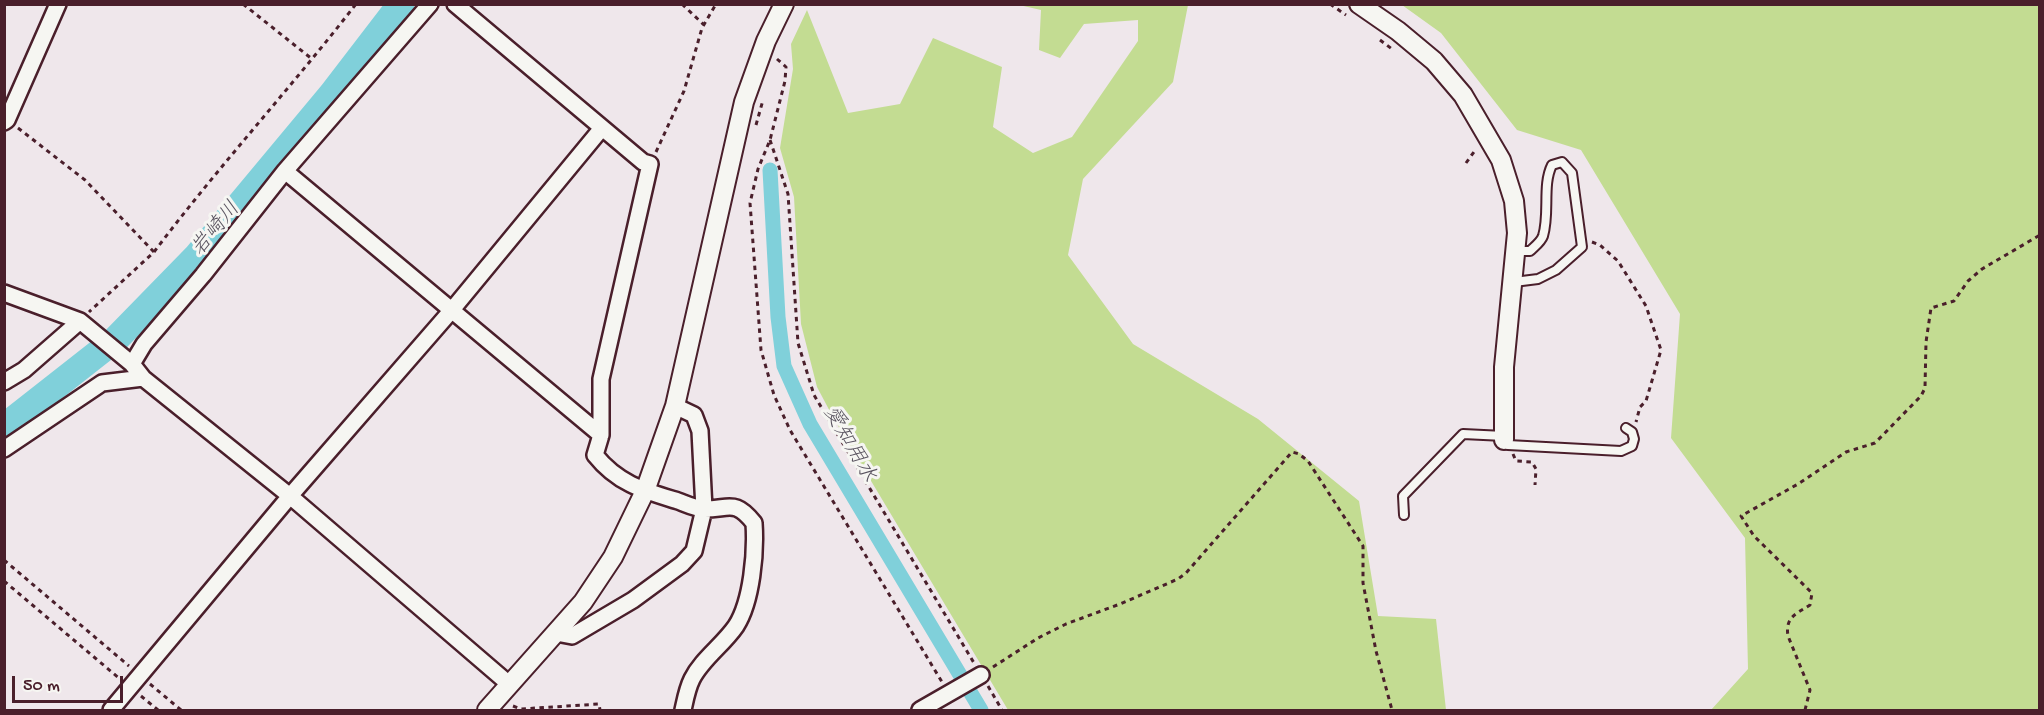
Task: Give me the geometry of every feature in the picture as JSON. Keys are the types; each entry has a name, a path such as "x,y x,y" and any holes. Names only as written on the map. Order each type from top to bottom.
{"street":[{"path":"6,121 58,4"},
{"path":"130,362 203,275 285,171 430,4"},
{"path":"455,4 602,128 644,162 650,164 601,378 601,435 595,455 602,464 634,487 704,509 737,507 754,522 752,571 746,603 737,625 701,665 691,681 683,711"},
{"path":"491,705 583,602 613,557 645,491 675,406 744,102 766,41 784,4"},
{"path":"1353,10 1398,31 1434,61 1463,95 1501,160 1514,201 1517,233 1504,367 1504,438"},
{"path":"111,711 290,496 451,311 602,128"},
{"path":"285,171 601,435"},
{"path":"4,292 80,321 130,362 143,378 290,496 509,684"},
{"path":"4,382 24,370 80,321"},
{"path":"4,449 102,383 143,378"},
{"path":"556,633 572,636 633,600 682,564 694,551 704,509 698,423 694,415 675,406"},
{"path":"920,711 981,675"}],"lane":[{"path":"1512,282 1538,279 1556,270 1582,247 1572,173 1562,162 1552,165 1547,175 1548,199 1542,239 1530,251 1515,251"},
{"path":"1404,514 1403,496 1463,434 1504,438 1508,445 1621,451 1632,446 1634,439 1632,432 1626,428"}],"path":[{"path":"243,4 312,59"},
{"path":"80,321 154,252 188,207 356,4"},
{"path":"682,4 704,25"},
{"path":"650,164 684,90 704,25 716,4"},
{"path":"1330,4 1353,10"},
{"path":"1376,38 1396,52"},
{"path":"777,59 786,67 785,81 770,140 758,169 750,203 759,323 766,371 790,430 949,694"},
{"path":"6,121 86,180 154,252"},
{"path":"770,140 788,194 798,343 814,394 1002,711"},
{"path":"1466,163 1477,149 1471,141"},
{"path":"1805,711 1810,690 1786,626 1791,617 1810,605 1812,593 1754,536 1741,516 1798,484 1845,452 1875,443 1921,396 1925,388 1926,342 1931,308 1954,301 1968,281 1982,269 2040,235"},
{"path":"1581,239 1600,245 1618,261 1646,306 1661,350 1646,401 1640,407 1636,419 1637,431"},
{"path":"981,675 1038,638 1066,624 1178,579 1186,573 1292,452 1308,461 1363,546 1363,583 1376,651 1392,711"},
{"path":"1523,453 1512,453 1516,461 1532,462 1536,469 1535,485"},
{"path":"4,560 135,681 158,711"},
{"path":"4,581 135,681 181,711"},
{"path":"491,705 521,709 599,704 600,711"}],"green space":[{"path":"1019,5 1188,5 1173,82 1083,179 1068,255 1133,344 1258,419 1359,501 1378,616 1436,619 1446,710 1008,710 817,387 801,324 794,197 780,148 793,69 791,44 807,10 848,113 900,104 933,38 1002,67 993,127 1033,153 1072,137 1138,41 1138,20 1084,24 1060,58 1039,50 1041,10"},
{"path":"1402,5 2039,5 2039,710 1711,710 1748,669 1745,538 1671,438 1680,314 1581,150 1517,130 1441,33"}],"waterway":[{"name":"岩崎川","path":"4,427 116,339 197,256 332,94 401,4"},
{"name":"愛知用水","path":"770,170 778,317 784,366 810,424 981,710"}]}
